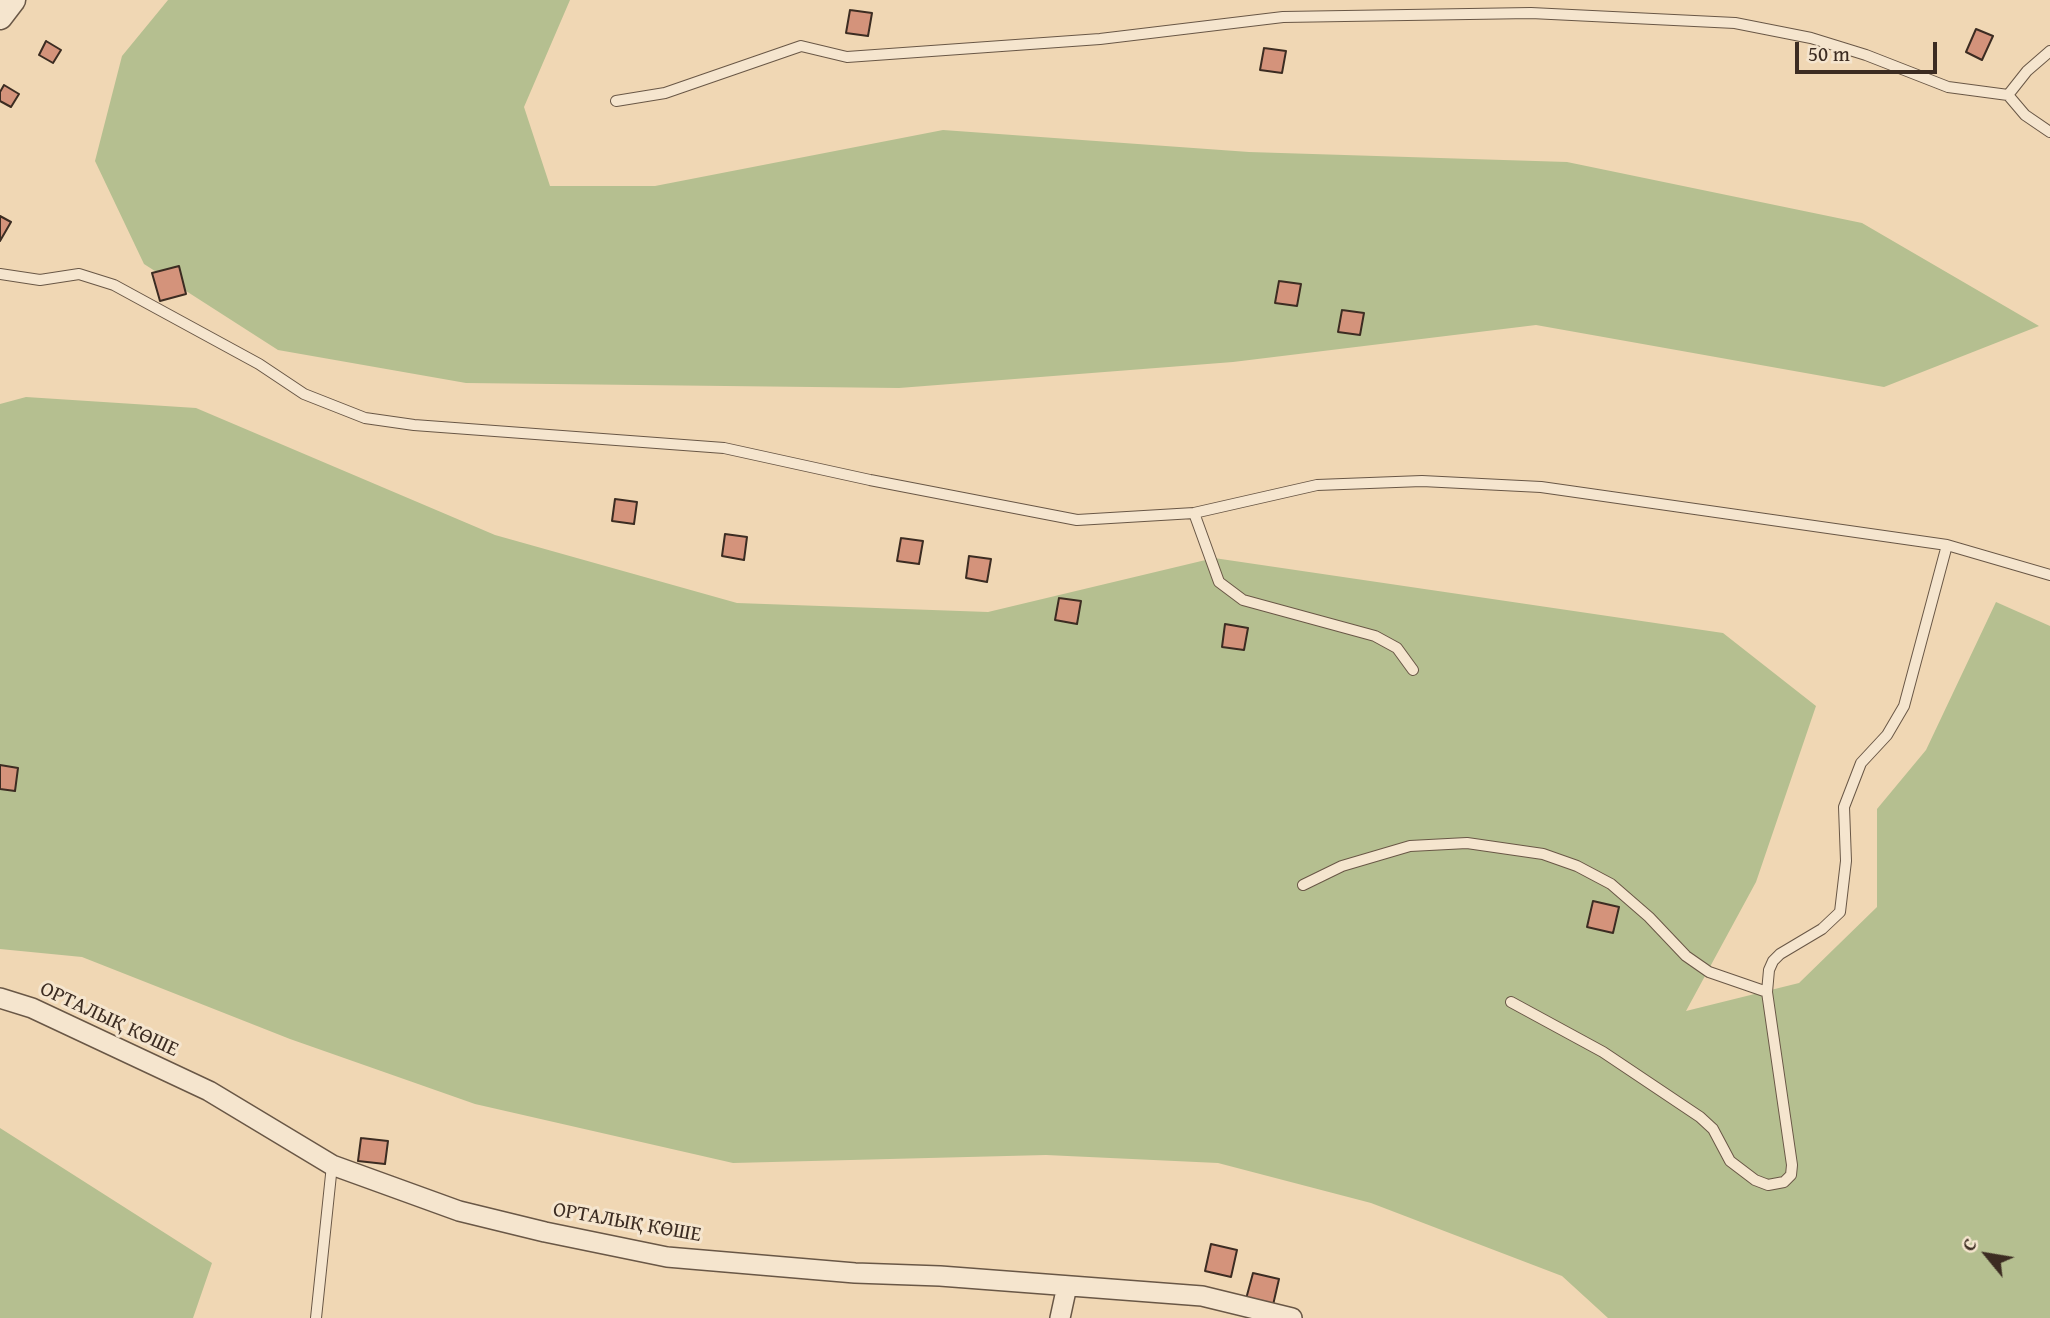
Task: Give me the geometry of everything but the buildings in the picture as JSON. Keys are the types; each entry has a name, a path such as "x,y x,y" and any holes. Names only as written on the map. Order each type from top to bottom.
{"street":[{"path":"0,17 13,0"},
{"name":"ОРТАЛЫҚ КӨШЕ","path":"0,998 32,1008 209,1091 332,1165 460,1211 545,1232 667,1256 855,1273 940,1276 1202,1296 1292,1318"},
{"path":"1060,1318 1067,1286"}],"lane":[{"path":"616,102 665,93 801,46 847,57 1100,38 1283,17 1531,13 1735,23 1811,38 1877,59 1948,87 2008,95 2025,114 2050,132"},
{"path":"2008,95 2027,71 2050,51"},
{"path":"0,274 40,280 79,274 114,285 259,364 304,394 365,418 414,425 724,448 870,480 1077,520 1194,513 1317,485 1435,482 1541,487 1947,545 2050,575"},
{"path":"1194,513 1219,582 1243,600 1375,636 1397,648 1413,670"},
{"path":"1511,1002 1603,1052 1700,1118 1713,1129 1723,1151 1739,1170 1760,1184 1776,1185 1784,1182 1791,1174 1792,1165 1767,992 1769,970 1773,961 1788,948 1822,929 1840,912 1846,861 1843,820 1849,789 1861,763 1892,728 1903,706 1947,545"},
{"path":"1303,885 1342,866 1410,846 1467,843 1543,855 1570,863 1611,884 1649,917 1686,956 1709,972 1767,992"},
{"path":"316,1318 332,1165"}],"green space":[{"path":"168,0 570,0 524,107 550,186 655,186 943,130 1249,152 1567,162 1862,223 2039,326 1884,387 1536,325 1233,362 899,388 466,383 278,350 144,264 95,161 122,56"},
{"path":"26,397 196,408 495,535 737,603 988,612 1214,558 1723,633 1816,706 1756,882 1686,1011 1799,983 1877,907 1877,809 1926,750 1996,602 2050,626 2050,1318 1608,1318 1562,1276 1371,1203 1218,1163 1046,1155 733,1163 475,1104 290,1039 82,957 0,949 0,404"},
{"path":"0,1128 212,1263 193,1318 0,1318"}]}
